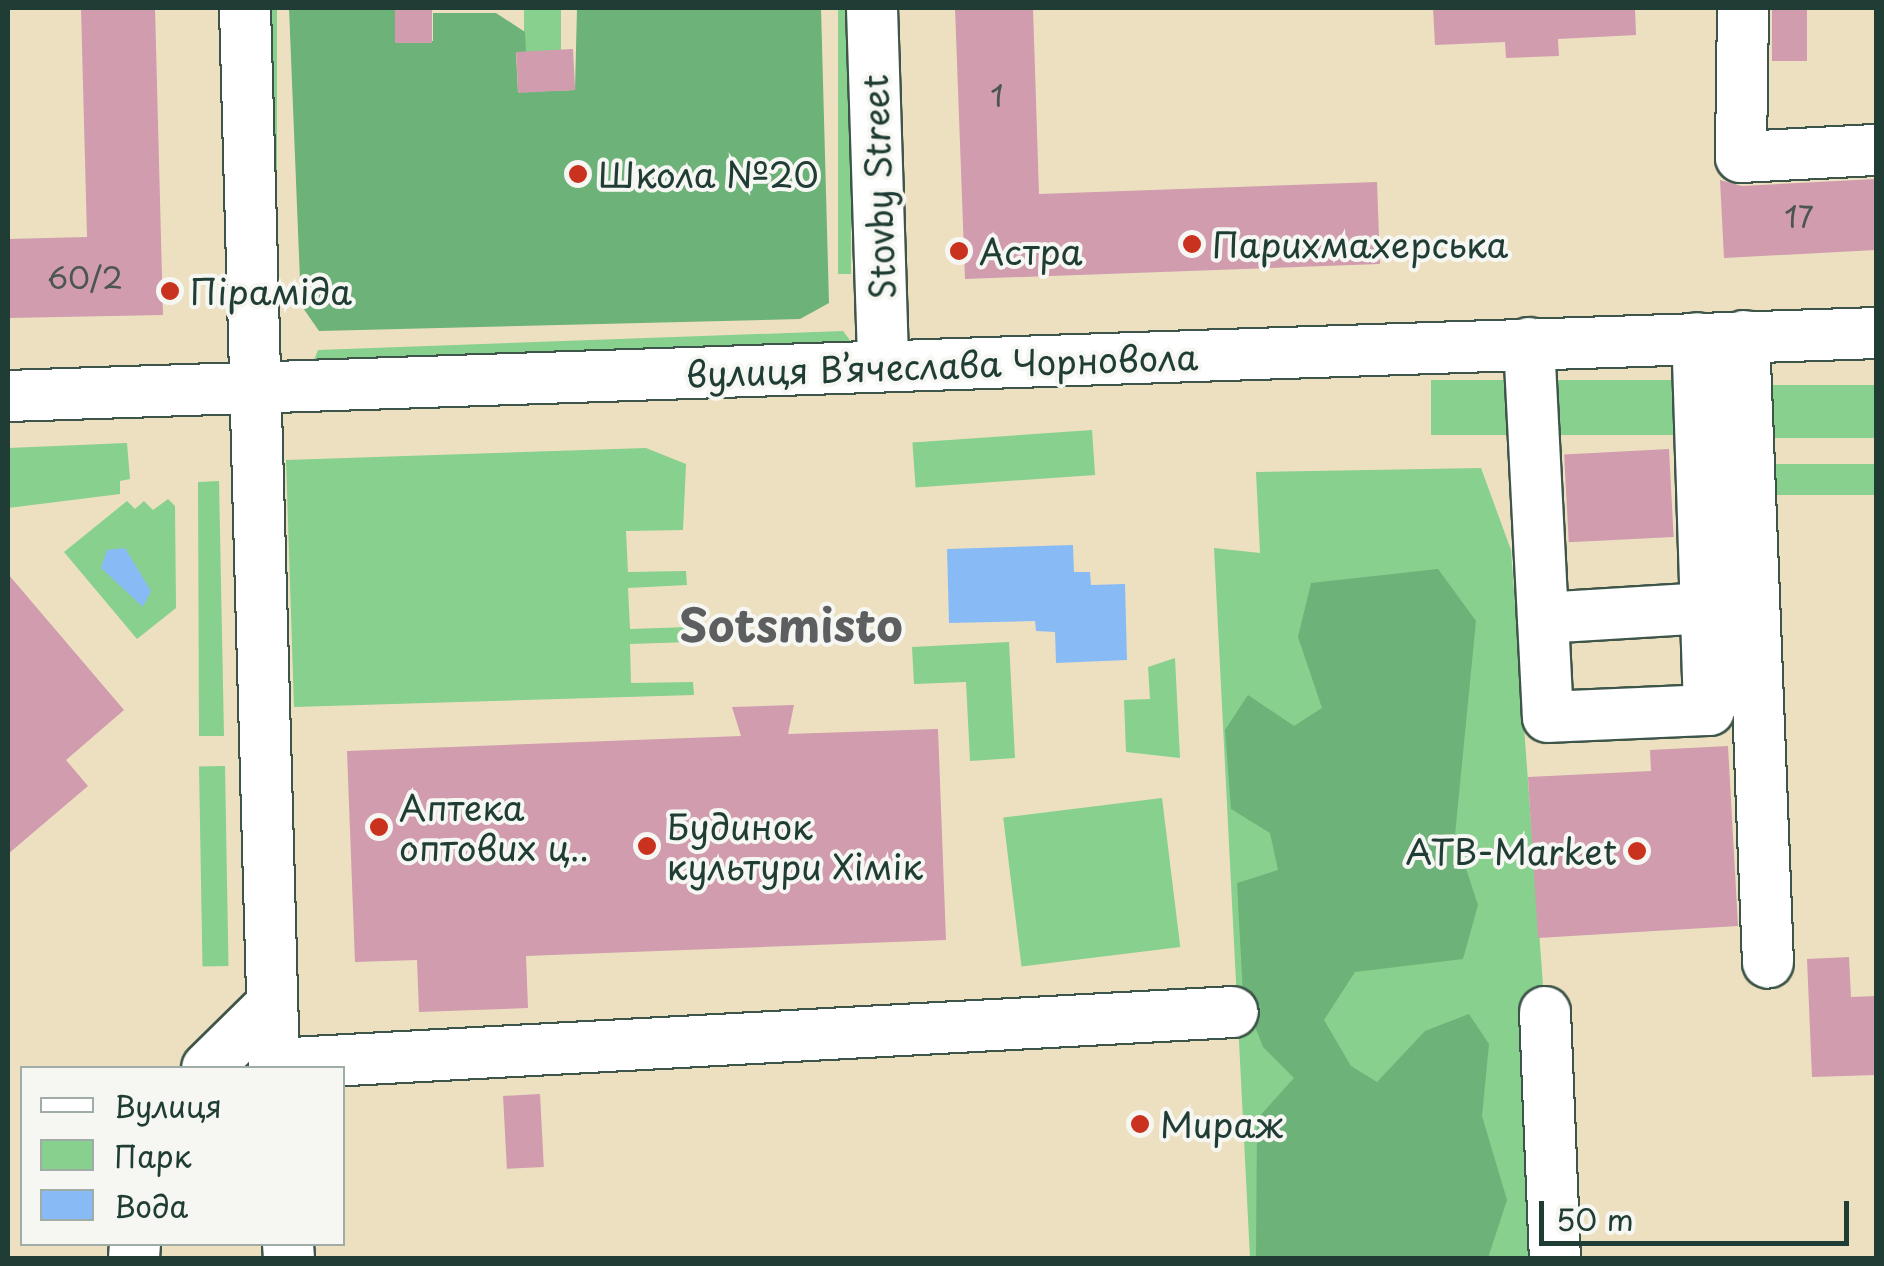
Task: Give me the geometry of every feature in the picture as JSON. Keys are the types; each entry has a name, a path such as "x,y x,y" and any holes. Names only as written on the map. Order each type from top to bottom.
{"street":[{"path":"245,8 257,386 268,1008 274,1066 1233,1012"},
{"name":"Stovby Street","path":"872,8 883,366"},
{"path":"1743,8 1741,157 1876,150"},
{"name":"вулиця Вʼячеслава Чорновола","path":"8,396 1876,333"},
{"path":"1529,343 1548,717 1708,710 1706,608 1720,337"},
{"path":"1720,337 1768,963"},
{"path":"1542,618 1706,608"},
{"path":"209,1066 268,1008"},
{"path":"1545,1012 1555,1258"}],"green space":[{"path":"265,8 277,8 277,315 265,315"},
{"name":"Школа №20","path":"289,8 395,8 398,43 433,41 433,13 496,13 525,32 526,52 516,53 518,92 575,90 577,8 821,8 829,303 800,319 319,331 301,305"},
{"path":"524,8 561,8 561,52 524,52"},
{"path":"838,8 851,8 851,274 838,274"},
{"path":"843,331 852,343 312,365 318,350"},
{"path":"1431,380 1727,380 1727,435 1431,435"},
{"path":"1764,385 1876,385 1876,438 1764,438"},
{"path":"1092,430 1095,475 916,487 912,443"},
{"path":"127,443 130,479 120,481 120,494 8,508 8,448"},
{"path":"646,448 686,464 683,530 626,531 628,572 686,571 687,585 628,588 630,629 689,627 690,642 630,644 631,683 693,682 694,695 294,707 286,460"},
{"path":"1768,464 1876,464 1876,495 1768,495"},
{"path":"1481,468 1511,550 1545,1012 1555,1258 1250,1258 1214,548 1260,553 1256,472"},
{"path":"219,481 224,736 199,736 198,482"},
{"path":"168,499 175,506 176,608 137,639 64,552 127,501 135,509 144,501 153,510"},
{"path":"1438,569 1476,621 1455,835 1478,905 1463,959 1355,972 1324,1020 1351,1066 1377,1082 1425,1031 1469,1014 1489,1044 1482,1116 1507,1200 1488,1258 1256,1258 1257,1119 1294,1078 1263,1047 1243,995 1237,883 1278,870 1270,833 1231,809 1225,730 1248,695 1294,726 1322,708 1298,637 1311,583"},
{"path":"1009,642 1015,758 970,761 966,682 914,684 912,647"},
{"path":"1175,658 1180,758 1126,752 1124,700 1150,699 1148,667"},
{"path":"199,766 225,766 228,966 202,966"},
{"path":"1162,798 1180,947 1021,966 1003,817"}],"water":[{"path":"1073,545 1074,572 1090,572 1091,585 1125,584 1127,660 1056,663 1055,632 1036,631 1035,621 949,623 947,549"},
{"path":"125,548 151,591 143,607 101,568 107,550"}],"building":[{"path":"81,8 155,8 163,315 8,318 8,239 87,237"},
{"path":"395,8 432,8 432,43 395,43"},
{"path":"955,8 1033,8 1039,194 1377,182 1380,264 965,279"},
{"path":"1433,8 1635,8 1636,35 1558,39 1559,56 1506,58 1505,42 1435,45"},
{"path":"1772,8 1807,8 1807,61 1772,61"},
{"path":"573,49 575,90 518,93 516,52"},
{"path":"1876,179 1876,250 1724,258 1720,180 1742,186"},
{"path":"1669,449 1674,537 1569,542 1564,454"},
{"path":"8,574 124,710 66,760 88,786 8,854"},
{"name":"Будинок культури Хімік","path":"794,705 788,734 938,729 946,940 526,956 528,1008 419,1012 417,960 355,962 347,751 741,736 732,707"},
{"name":"ATB-Market","path":"1728,746 1738,926 1538,938 1528,777 1651,771 1650,750"},
{"path":"1849,957 1851,997 1876,996 1876,1075 1812,1077 1807,959"},
{"path":"540,1094 544,1167 507,1169 503,1096"}],"place":[{"name":"Школа №20","path":"578,174"},
{"name":"Парихмахерська","path":"1192,244"},
{"name":"Астра","path":"959,251"},
{"name":"Піраміда","path":"170,291"},
{"name":"Аптека оптових ц‥","path":"379,827"},
{"name":"Будинок культури Хімік","path":"647,846"},
{"name":"ATB-Market","path":"1637,851"},
{"name":"Мираж","path":"1140,1124"}],"district":[{"name":"Sotsmisto","path":"791,624"}]}
